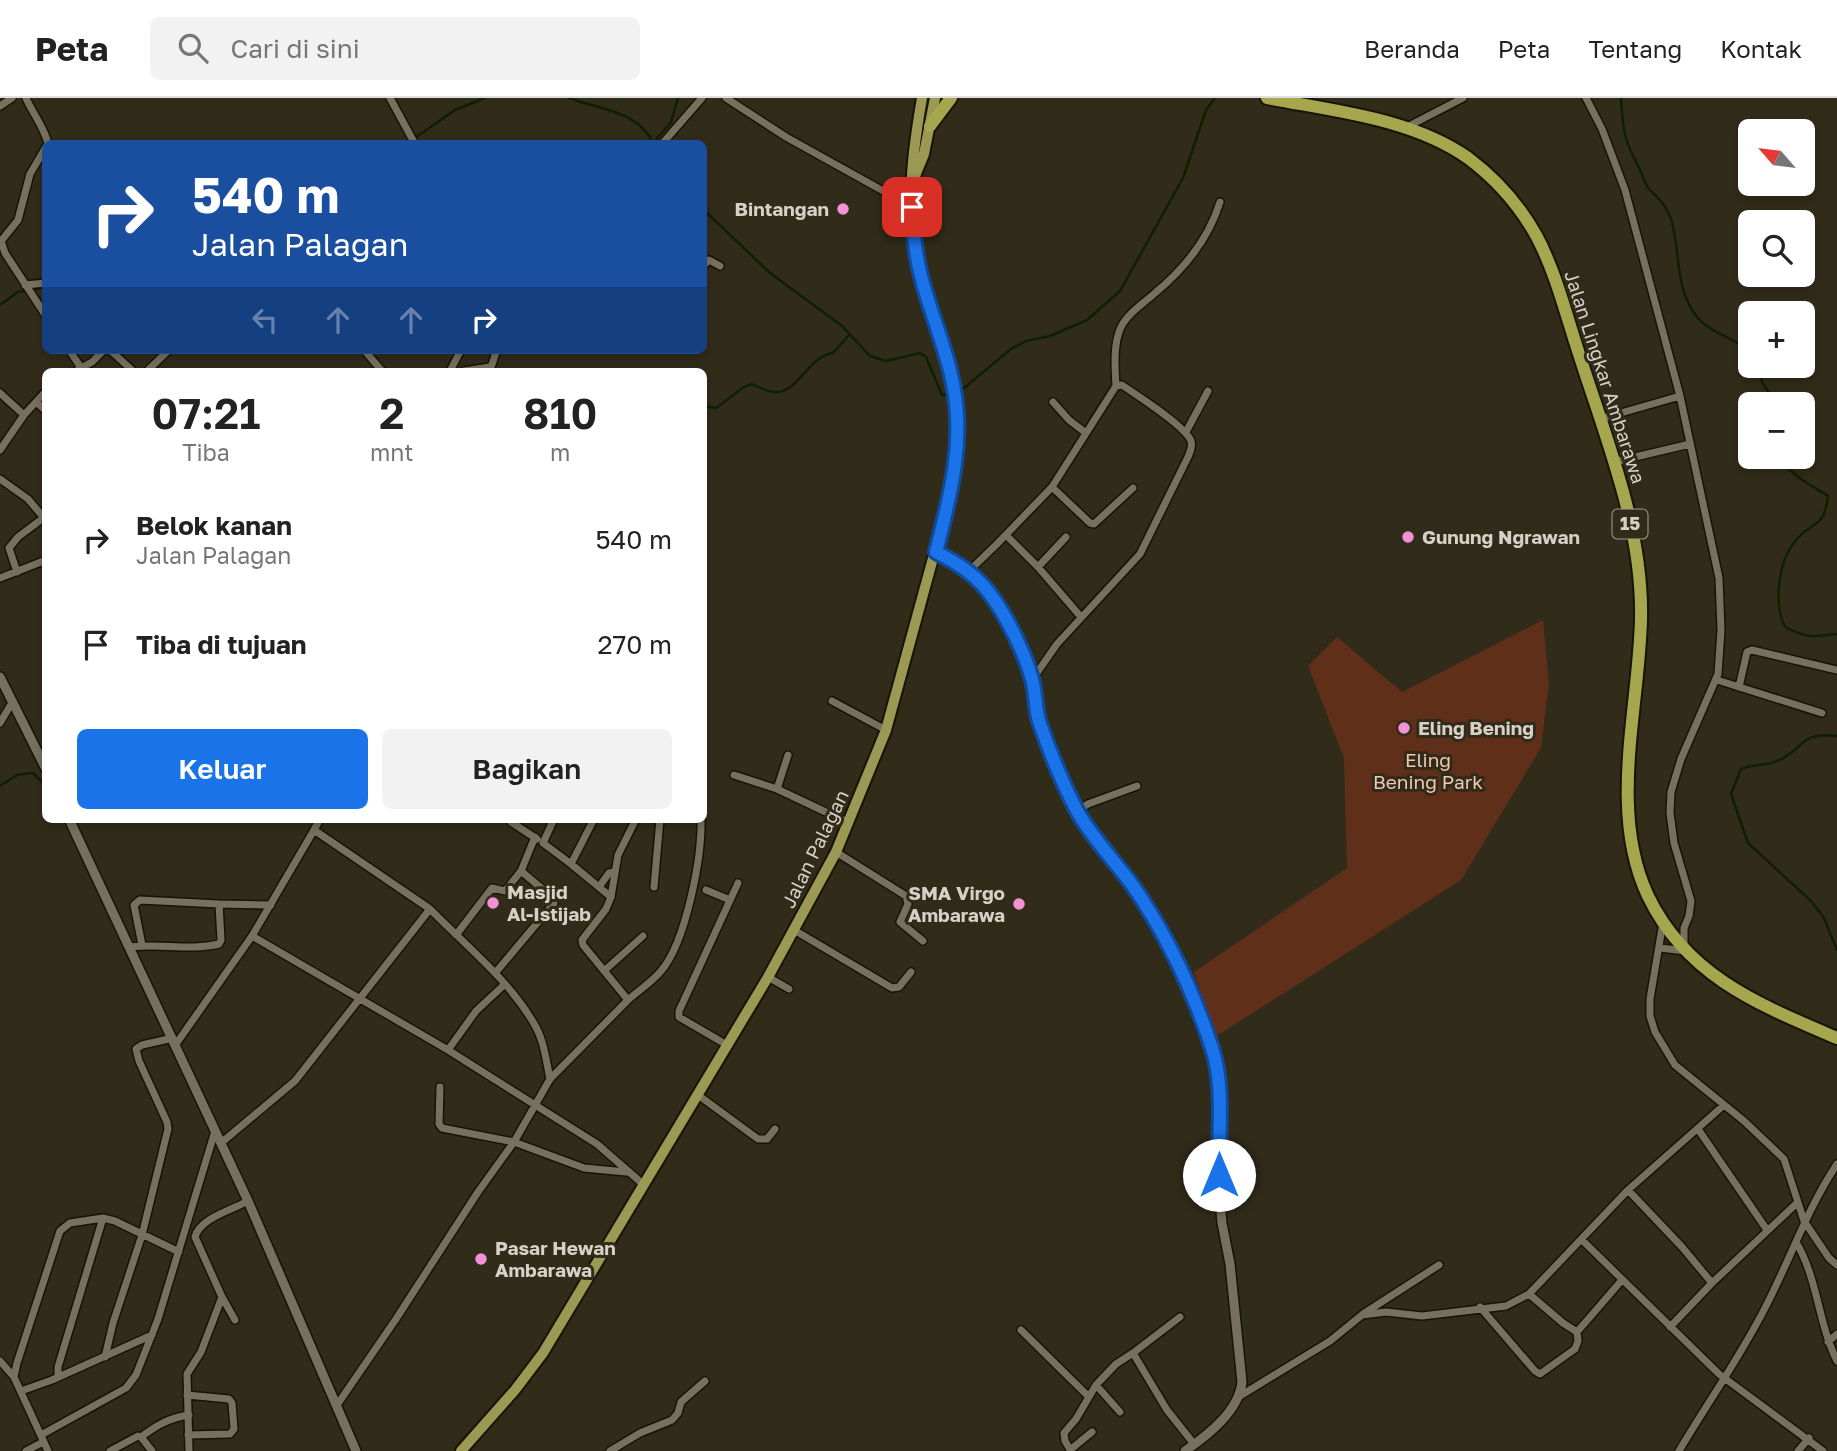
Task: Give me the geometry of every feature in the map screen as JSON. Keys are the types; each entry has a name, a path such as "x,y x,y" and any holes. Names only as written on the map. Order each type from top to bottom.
{"highway":[{"path":"930,126 951,98"},
{"name":"Jalan Lingkar Ambarawa","path":"1266,98 1354,114 1433,139 1465,156 1491,177 1517,206 1537,238 1550,268 1600,419 1631,527 1640,586 1641,620 1630,750 1630,828 1637,866 1648,896 1663,922 1685,950 1710,974 1737,992 1837,1038"}],"main road":[{"name":"Jalan Palagan","path":"461,1451 515,1390 543,1353 768,977 836,852 886,730 953,485 958,446 953,382 921,276 913,239 912,152 922,98"},
{"name":"Jalan Palagan","path":"913,182 924,154 935,98"}],"street":[{"path":"0,106 12,98"},
{"path":"26,98 46,140"},
{"path":"390,98 413,140"},
{"path":"665,140 702,98"},
{"path":"726,98 786,137 912,207"},
{"path":"1404,128 1463,98"},
{"path":"1586,98 1602,129 1625,190 1679,396 1718,578 1721,631 1717,680 1681,759 1671,792 1670,813 1674,843 1691,901 1684,928 1685,950 1660,948"},
{"path":"42,154 30,174 18,220 1,240 5,254 42,310"},
{"path":"968,571 1052,487 1116,386 1116,347 1121,326 1131,313 1157,292 1192,255 1211,226 1220,202"},
{"path":"707,262 709,260 720,266"},
{"path":"28,289 42,284"},
{"path":"82,368 99,354"},
{"path":"114,354 130,368"},
{"path":"150,368 165,354"},
{"path":"368,354 380,368"},
{"path":"1032,680 1057,644 1140,554 1192,448 1186,432 1122,385 1116,386"},
{"path":"1186,432 1208,391"},
{"path":"0,393 24,415"},
{"path":"0,450 24,415 42,395"},
{"path":"1600,419 1679,396"},
{"path":"1053,401 1069,420 1086,433"},
{"path":"36,402 42,407"},
{"path":"1613,462 1690,444"},
{"path":"0,479 28,499 42,515"},
{"path":"1052,487 1094,524 1133,488"},
{"path":"17,572 9,548 18,537 42,520"},
{"path":"1006,535 1081,617"},
{"path":"1038,567 1066,537"},
{"path":"936,552 968,571 995,600 1023,656 1032,680 1038,719 1077,811 1157,924 1190,988 1212,1049 1219,1091 1220,1200 1230,1264 1242,1382 1240,1396"},
{"path":"0,578 42,562"},
{"path":"1740,687 1744,661 1747,652 1752,650 1837,670"},
{"path":"0,677 42,761"},
{"path":"1717,680 1822,713"},
{"path":"0,723 13,701"},
{"path":"832,701 886,730"},
{"path":"777,789 788,755"},
{"path":"734,775 777,789 849,823"},
{"path":"1077,811 1088,804 1137,786"},
{"path":"71,823 175,1041 356,1451"},
{"path":"105,1357 142,1235 168,1129 136,1052 138,1046 175,1041 251,936 318,823"},
{"path":"514,823 611,897"},
{"path":"543,843 552,823"},
{"path":"571,864 592,823"},
{"path":"628,1000 583,945 582,940 606,909 611,897 618,855 634,823"},
{"path":"654,887 660,823"},
{"path":"337,1405 514,1142 550,1079 628,1000 661,971 672,951 694,884 699,859 701,823"},
{"path":"314,830 430,909 496,972 534,1023 543,1044 550,1079"},
{"path":"456,935 492,888 504,892 521,871 534,837"},
{"path":"836,852 906,896 908,904 900,922 923,941"},
{"path":"496,972 554,903 553,898 521,871"},
{"path":"599,887 609,873 615,872"},
{"path":"727,1045 678,1017 682,1001 738,883"},
{"path":"706,890 730,900"},
{"path":"142,946 134,905 140,900 271,905"},
{"path":"131,947 193,947 219,944 219,904"},
{"path":"221,1143 295,1081 430,909"},
{"path":"1684,928 1663,922 1650,999 1650,1016 1655,1032 1675,1065 1784,1159 1804,1221 1829,1258 1837,1265"},
{"path":"794,930 892,988 899,987 911,972"},
{"path":"251,936 448,1050 597,1144 643,1185"},
{"path":"604,971 643,936"},
{"path":"768,977 789,989"},
{"path":"448,1050 476,1011 505,984"},
{"path":"440,1087 439,1124 442,1128 514,1142 584,1168 626,1172"},
{"path":"698,1095 758,1139 767,1139 775,1129"},
{"path":"1362,1315 1386,1312 1422,1316 1506,1306 1529,1294 1628,1190 1724,1105"},
{"path":"1698,1129 1767,1230"},
{"path":"26,1451 126,1388 140,1368 179,1252 215,1130"},
{"path":"1679,1451 1764,1311 1804,1221 1837,1164"},
{"path":"1628,1190 1712,1283"},
{"path":"235,1320 195,1237 203,1224 248,1202"},
{"path":"1670,1327 1712,1283 1797,1203"},
{"path":"14,1377 56,1238 65,1226 103,1218 115,1221 179,1252"},
{"path":"58,1377 58,1367 103,1218"},
{"path":"1582,1240 1724,1378 1809,1438 1823,1451"},
{"path":"1796,1242 1807,1259 1828,1342 1837,1361"},
{"path":"1185,1451 1232,1408 1240,1396 1329,1341 1362,1315 1438,1265"},
{"path":"1480,1307 1535,1371 1541,1374 1575,1349 1577,1332 1622,1280"},
{"path":"1529,1294 1577,1332"},
{"path":"189,1451 187,1374 201,1352 222,1297"},
{"path":"1092,1432 1071,1450 1064,1438 1064,1433 1076,1419 1088,1396 1116,1364 1180,1317"},
{"path":"1021,1331 1088,1396"},
{"path":"1828,1342 1837,1334"},
{"path":"22,1391 152,1335"},
{"path":"1133,1353 1167,1410 1194,1444"},
{"path":"0,1361 22,1391 48,1451"},
{"path":"610,1451 640,1433 673,1420 681,1402 705,1381"},
{"path":"1096,1385 1120,1412"},
{"path":"187,1395 229,1399 232,1403 234,1429 230,1434 188,1435"},
{"path":"110,1451 132,1438 142,1437 156,1425 189,1415"},
{"path":"142,1437 152,1451"},
{"path":"1798,1451 1809,1438"}],"green space":[{"name":"Eling Bening Park","path":"1543,620 1549,683 1541,748 1461,880 1215,1037 1194,972 1347,868 1344,758 1308,666 1337,637 1402,692"}],"waterway":[{"path":"412,140 455,110 485,98"},
{"path":"569,98 628,118 638,124 651,140"},
{"path":"656,140 671,122 678,98"},
{"path":"959,392 1011,349 1026,341 1050,336 1087,320 1120,291 1183,178 1206,110 1215,98"},
{"path":"1621,98 1625,136 1631,151 1648,187 1671,219 1681,282 1690,306 1703,323 1738,344"},
{"path":"707,213 770,273 842,326 870,356 886,361 920,353 926,357 942,395 952,393"},
{"path":"0,305 18,292 42,288"},
{"path":"707,406 716,408 752,384 773,392 789,388 817,360 833,353 850,334"},
{"path":"1761,378 1769,392"},
{"path":"1790,469 1828,496 1821,519 1798,538 1786,557 1780,581 1781,617 1785,627 1804,635 1837,634"},
{"path":"1837,736 1815,736 1779,760 1741,769 1731,794 1748,843 1812,902 1824,918 1837,950"},
{"path":"0,786 17,775 33,773 42,782"}],"place":[{"name":"Bintangan","path":"843,209"},
{"name":"Gunung Ngrawan","path":"1408,537"},
{"name":"Eling Bening","path":"1404,728"},
{"name":"Masjid Al-Istijab","path":"493,903"},
{"name":"SMA Virgo Ambarawa","path":"1019,904"},
{"name":"Pasar Hewan Ambarawa","path":"481,1259"}],"route":[{"path":"912,207 913,239 921,276 953,382 957,409 958,446 953,485 936,552 968,571 995,600 1023,656 1032,680 1038,719 1077,811 1157,924 1190,988 1212,1049 1217,1072 1219,1175"}]}
